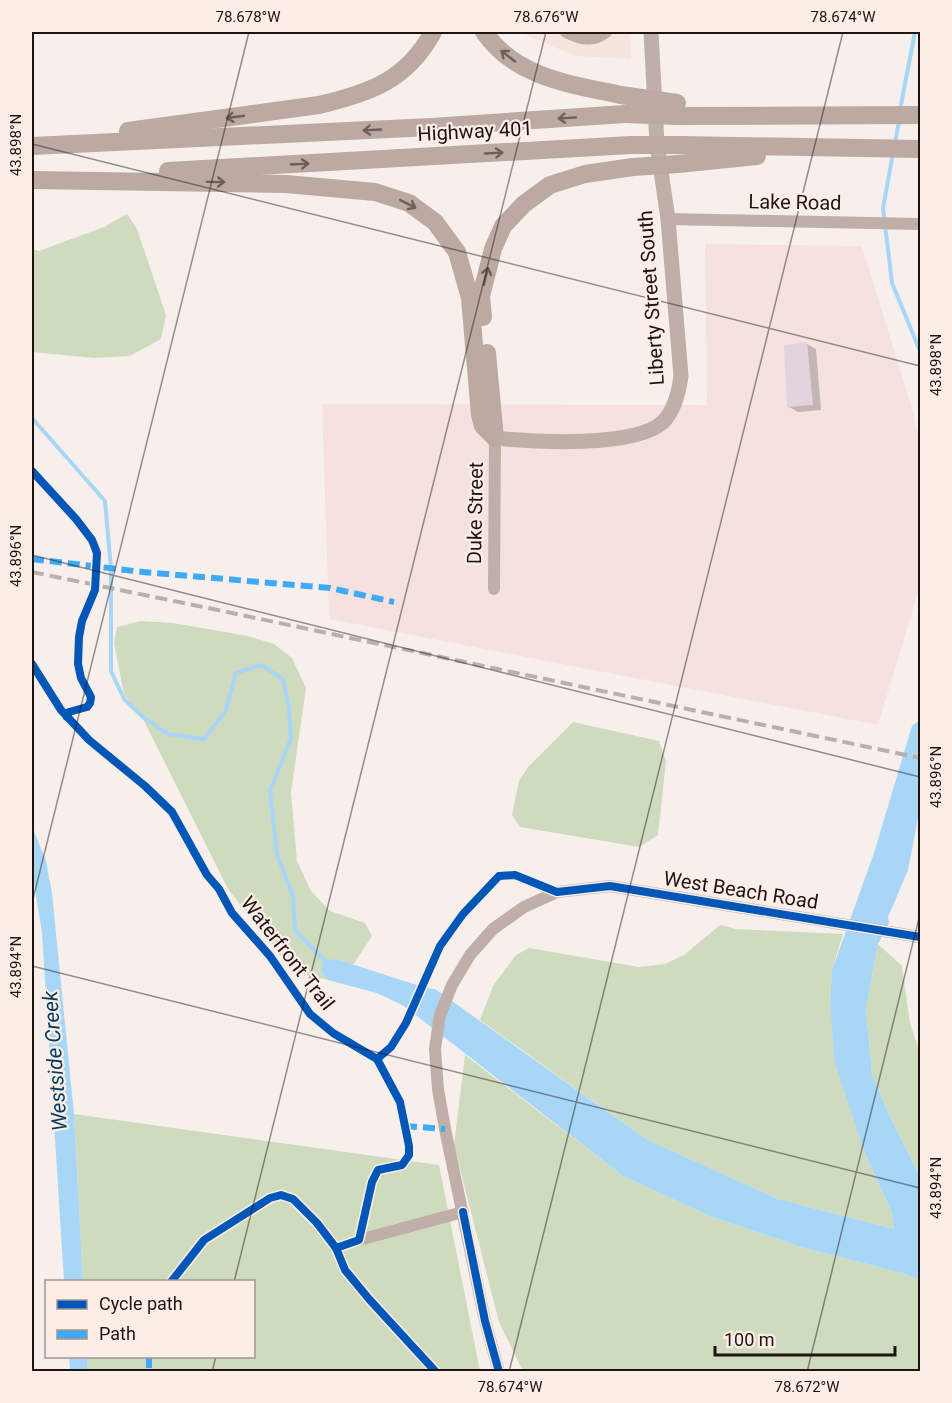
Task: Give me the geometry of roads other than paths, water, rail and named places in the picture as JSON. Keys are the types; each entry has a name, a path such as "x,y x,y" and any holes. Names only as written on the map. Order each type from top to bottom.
{"highway":[{"path":"32,145 319,105 350,98 386,83 402,71 416,58 433,32"},
{"path":"484,32 502,53 533,73 554,81 677,109 841,106 881,115 921,115"},
{"name":"Highway 401","path":"32,145 431,127 677,109"},
{"name":"Highway 401","path":"32,179 631,145 921,149"},
{"path":"495,438 481,296 493,249 503,226 524,204 550,185 585,174 633,167 851,148"},
{"path":"32,179 286,184 375,192 409,203 435,222 457,252 470,298 480,415 483,426 495,438"}],"main road":[{"name":"Liberty Street South","path":"495,438 534,442 587,441 639,434 663,421 679,393 681,376 668,219 657,144 651,32"}],"street":[{"path":"566,32 578,38 589,38 599,37 606,32"},
{"name":"Lake Road","path":"668,219 919,224"},
{"name":"Duke Street","path":"494,589 495,438"},
{"name":"West Beach Road","path":"499,1371 485,1321 445,1129 438,1089 435,1049 441,1016 452,985 470,955 493,929 524,907 556,892 610,886 921,937"},
{"path":"359,1240 463,1212"}],"water":[{"path":"920,720 920,808 908,870 888,917 889,923 878,944 866,1009 872,1074 890,1117 920,1176 920,1280 902,1273 801,1247 712,1217 623,1176 404,1006 377,993 328,980 321,971 323,959 339,960 435,989 646,1139 778,1199 894,1229 892,1213 864,1151 835,1063 830,1003 832,970 874,853 912,726"},
{"name":"Westside Creek","path":"32,826 46,861 52,893 74,1114 83,1280 64,1280 42,933 32,870"},
{"path":"69,1358 87,1358 88,1371 70,1371"}],"waterway":[{"path":"900,110 915,32"},
{"path":"895,143 899,121"},
{"path":"893,153 883,208 892,283 920,351"},
{"path":"32,418 105,501 111,569 111,671 124,699 144,718 168,734 204,739 225,712 236,673 261,665 283,679 289,707 291,738 270,791 277,855 293,896 295,930 323,959"}],"railway":[{"path":"32,572 920,758"}]}
